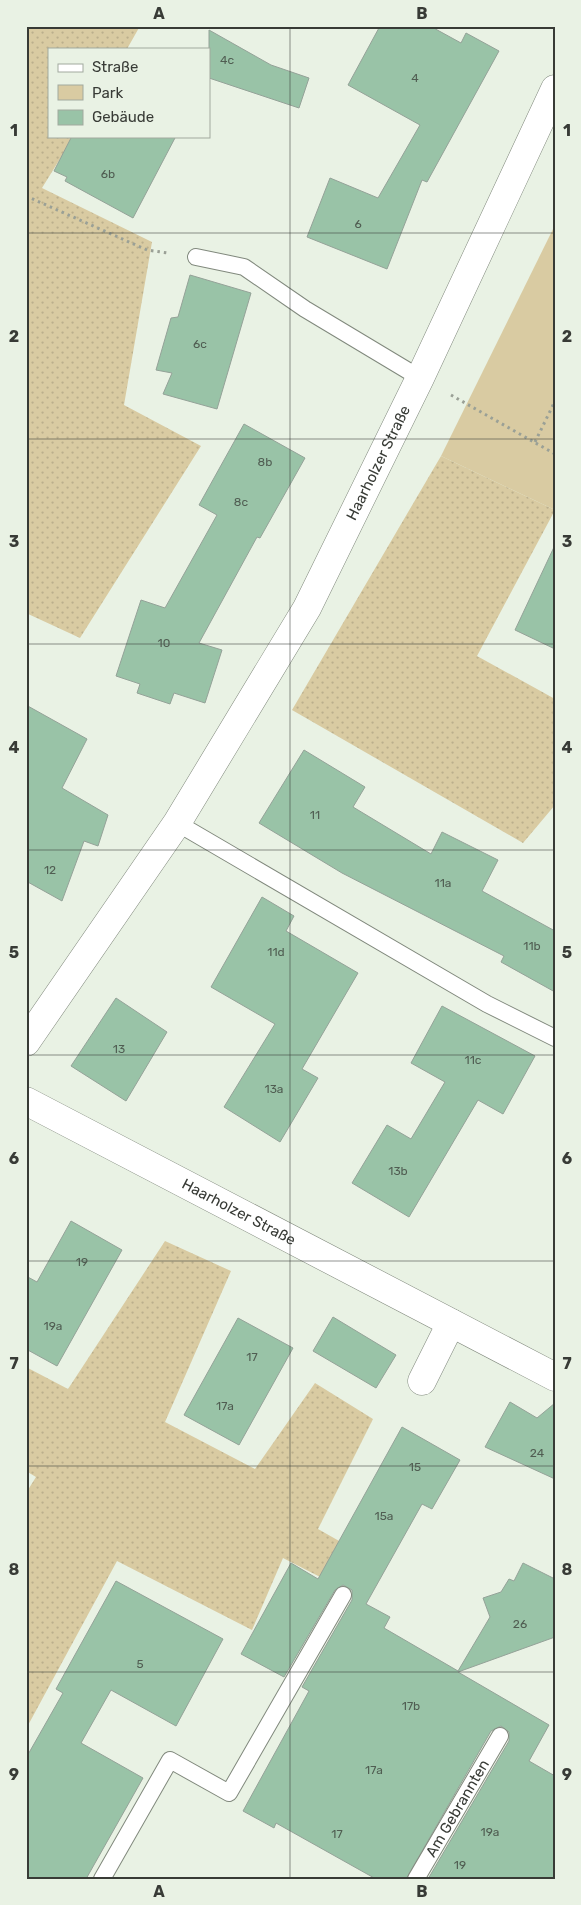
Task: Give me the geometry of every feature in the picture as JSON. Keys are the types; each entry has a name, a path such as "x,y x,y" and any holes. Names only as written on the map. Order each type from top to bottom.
{"street":[{"name":"Haarholzer Straße","path":"26,1042 177,823 306,608 420,378 555,89"},
{"name":"Haarholzer Straße","path":"26,1101 555,1377"},
{"path":"422,1381 451,1323"}],"lane":[{"path":"196,257 244,267 305,309 420,378"},
{"path":"177,823 488,1004 555,1038"},
{"path":"102,1879 170,1760 229,1793 343,1596"},
{"name":"Am Gebrannten","path":"416,1879 500,1736"}],"path":[{"path":"26,196 147,250 196,257"},
{"path":"420,378 555,454"},
{"path":"534,442 555,401"}],"green space":[{"path":"26,26 140,26 128,48 48,48 48,138 73,138 42,188 152,242 124,405 201,446 80,638 26,613"},
{"path":"555,225 555,510 441,456"},
{"path":"441,456 555,510 477,656 555,699 555,805 523,843 292,710"},
{"path":"165,1241 231,1271 165,1422 255,1469 315,1383 373,1419 318,1529 348,1546 328,1581 283,1558 252,1630 117,1561 26,1729 26,1493 36,1477 26,1471 26,1367 68,1389"}],"building":[{"path":"380,26 430,26 461,43 466,33 499,51 427,182 422,180 387,269 307,237 330,178 378,198 420,125 348,85"},
{"path":"209,30 271,65 309,78 299,108 210,78"},
{"path":"71,138 175,138 133,218 65,181 67,177 54,171"},
{"path":"190,275 251,293 217,409 163,394 172,373 156,370 171,318 178,317"},
{"path":"244,424 305,458 260,538 257,537 199,643 222,650 205,703 174,693 170,704 137,693 140,684 116,676 141,600 165,608 217,515 199,505"},
{"path":"555,545 555,649 515,630"},
{"path":"26,705 87,739 62,788 108,815 98,846 84,841 62,901 26,881"},
{"path":"304,750 365,787 353,807 431,854 442,832 498,860 482,891 555,931 555,992 501,962 504,956 342,873 259,823"},
{"path":"262,897 294,916 286,931 358,973 302,1069 318,1078 280,1142 224,1107 275,1024 211,987"},
{"path":"116,998 167,1032 126,1101 71,1066"},
{"path":"442,1006 535,1056 503,1114 478,1100 409,1217 352,1183 387,1125 411,1139 445,1082 411,1063"},
{"path":"71,1221 122,1250 57,1366 26,1349 26,1276 37,1282"},
{"path":"333,1317 396,1355 376,1388 313,1351"},
{"path":"238,1318 293,1348 239,1445 184,1415"},
{"path":"510,1402 537,1418 555,1403 555,1479 485,1447"},
{"path":"402,1427 460,1460 432,1509 422,1504 366,1604 390,1617 384,1628 458,1671 490,1617 483,1598 501,1592 509,1579 514,1581 523,1563 555,1579 555,1637 458,1672 549,1725 529,1761 555,1776 555,1879 428,1879 509,1741 509,1732 501,1726 491,1731 406,1879 376,1879 276,1823 274,1828 243,1811 309,1691 302,1687 352,1600 352,1590 343,1585 335,1590 284,1677 241,1654 291,1563 318,1579"},
{"path":"116,1581 223,1639 176,1726 111,1690 81,1743 143,1778 86,1879 26,1879 26,1758 63,1693 56,1689"}]}
